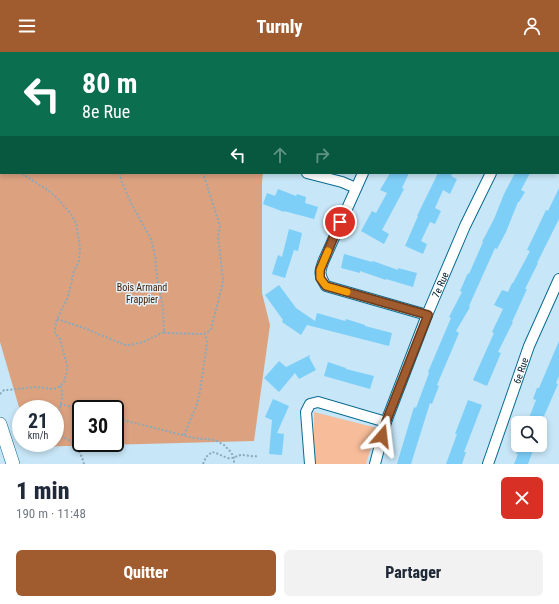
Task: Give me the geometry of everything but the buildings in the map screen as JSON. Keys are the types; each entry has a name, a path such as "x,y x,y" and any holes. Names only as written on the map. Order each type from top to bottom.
{"street":[{"path":"311,174 342,182 356,188"},
{"path":"363,174 324,260 320,270 320,278 326,286 428,315"},
{"name":"7e Rue","path":"375,464 386,422 428,315 465,226 491,174"},
{"name":"6e Rue","path":"488,464 529,346 559,279"},
{"path":"310,464 306,412 310,404 318,402 386,422"},
{"path":"0,424 13,464"}],"path":[{"path":"0,394 4,390 36,387 57,388 66,376 68,365 60,339 55,334 55,328 57,319 68,297 74,271 79,261 80,247 76,223 71,214 49,191 23,174"},
{"path":"120,174 121,180 131,203 151,239 163,308 164,332"},
{"path":"57,319 84,328 125,345 142,342 164,332 205,334 209,331 211,329 223,279 218,237 220,226 203,174"},
{"path":"184,435 197,404 200,391 207,341 205,334"},
{"path":"60,386 62,391 62,400"},
{"path":"124,420 194,438 215,440 224,445 231,452 234,458 234,464"},
{"path":"64,438 77,448 84,464"},
{"path":"203,464 206,457 212,452 229,458 234,458 240,455 252,457 258,456"}],"shaded area":[{"path":"314,412 377,428 366,464 314,464"}],"green space":[{"name":"Bois Armand Frappier","path":"0,174 263,174 262,293 270,325 254,441 124,444 124,400 72,400 72,446 64,446 64,400 17,400 0,342"}],"slow traffic":[{"path":"328,251 320,270 320,278 326,286 347,292"}],"route":[{"path":"340,222 320,270 320,278 326,286 428,315 386,422 382,436"}]}
